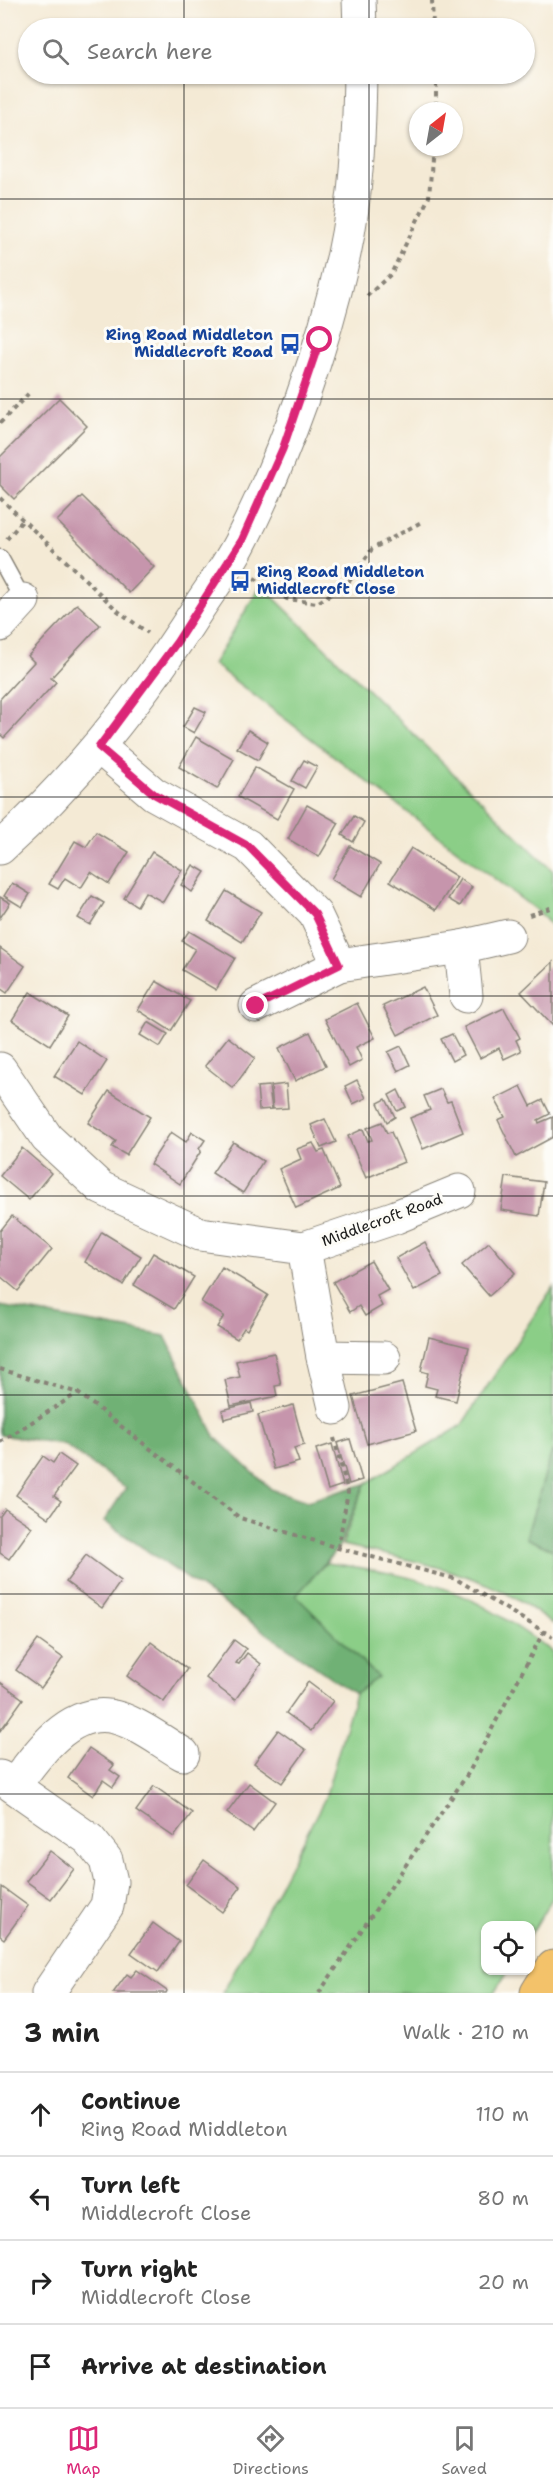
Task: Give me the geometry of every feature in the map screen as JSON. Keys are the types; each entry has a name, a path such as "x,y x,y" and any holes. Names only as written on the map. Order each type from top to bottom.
{"highway":[{"path":"537,1993 553,1967"}],"street":[{"path":"359,0 360,18"},
{"path":"0,848 41,812 99,747 171,651 242,540 283,448 316,355 344,253 359,142 360,84"},
{"path":"0,625 23,600"},
{"path":"99,747 154,794 248,846 315,914 339,965"},
{"path":"256,1006 339,965 460,947 508,936"},
{"path":"460,947 466,996"},
{"name":"Middlecroft Road","path":"2,1078 47,1138 101,1188 200,1234 304,1248 396,1217 459,1191"},
{"name":"Middlecroft Road","path":"304,1248 323,1357 335,1408"},
{"path":"323,1357 384,1358"},
{"path":"48,1993 107,1906 111,1882 106,1860 89,1839 7,1782 63,1729 85,1719 109,1716 136,1726 183,1754"}],"lane":[{"path":"0,558 23,600"}],"path":[{"path":"432,0 433,18"},
{"path":"436,84 436,102"},
{"path":"359,303 391,274 429,196 432,156"},
{"path":"0,423 31,391"},
{"path":"0,498 118,611 171,651"},
{"path":"0,546 23,520"},
{"path":"230,560 261,585 287,599 317,603 348,583 372,549 423,521"},
{"path":"0,1369 78,1393 240,1518 338,1548 456,1579 553,1638"},
{"path":"0,1442 78,1393"},
{"path":"335,1408 334,1441 348,1491 338,1548"},
{"path":"319,1993 469,1772 544,1631"}],"green space":[{"path":"261,585 553,871 553,928 541,914 213,664"},
{"path":"553,1287 553,1448 526,1538 553,1550 553,1624 519,1600 477,1580 433,1566 342,1545 365,1484 461,1426"},
{"path":"0,1306 165,1336 216,1438 271,1489 307,1501 365,1484 338,1548 296,1596 378,1677 355,1694 104,1521 126,1488 63,1444 0,1435"},
{"path":"553,1448 553,1550 526,1538"},
{"path":"326,1563 389,1573 421,1581 465,1597 491,1611 553,1652 553,1897 535,1927 535,1921 481,1921 481,1975 505,1975 494,1993 223,1993 325,1798 355,1694 378,1677 295,1596"}],"building":[{"path":"59,398 87,426 14,499 0,485 0,457"},
{"path":"82,496 154,567 129,593 57,521"},
{"path":"77,604 100,625 51,678 56,682 4,738 0,734 0,699 34,662 28,656"},
{"path":"195,707 206,712 194,733 183,727"},
{"path":"248,730 268,742 258,760 237,748"},
{"path":"196,737 234,759 217,789 179,767"},
{"path":"304,760 317,767 305,788 292,781"},
{"path":"255,767 294,789 277,819 238,797"},
{"path":"307,805 339,823 319,857 288,839"},
{"path":"354,816 364,822 353,842 342,835"},
{"path":"96,832 129,852 109,884 91,872 81,888 65,878 58,889 49,884 75,841 86,847"},
{"path":"350,846 380,864 361,897 331,879"},
{"path":"411,848 457,877 436,910 390,881"},
{"path":"152,852 182,870 163,902 145,892 137,906 124,898"},
{"path":"193,865 205,872 192,892 181,885"},
{"path":"460,879 472,887 460,906 448,899"},
{"path":"12,883 30,894 22,907 4,896"},
{"path":"226,891 261,912 242,942 208,921"},
{"path":"92,896 104,903 90,925 78,918"},
{"path":"0,897 10,903 0,918"},
{"path":"189,931 235,958 216,990 182,970 195,949 182,941"},
{"path":"0,948 25,966 7,993 0,988"},
{"path":"553,962 553,1026 521,992"},
{"path":"156,981 190,1001 171,1031 138,1010"},
{"path":"423,987 437,1015 398,1035 383,1006"},
{"path":"30,992 68,1016 50,1045 12,1020"},
{"path":"357,1003 375,1038 356,1047 362,1060 349,1067 325,1019"},
{"path":"504,1008 520,1038 516,1040 521,1051 504,1059 499,1048 480,1058 464,1027"},
{"path":"148,1022 168,1034 160,1047 140,1035"},
{"path":"310,1032 326,1066 295,1081 279,1048"},
{"path":"452,1034 463,1055 452,1061 441,1039"},
{"path":"228,1037 255,1058 233,1088 205,1066"},
{"path":"77,1041 107,1061 85,1095 54,1076"},
{"path":"401,1046 410,1065 398,1071 388,1052"},
{"path":"357,1080 366,1098 353,1104 345,1086"},
{"path":"286,1084 288,1108 273,1109 271,1086"},
{"path":"269,1086 272,1109 259,1110 257,1087"},
{"path":"521,1086 531,1106 543,1100 550,1114 538,1120 539,1123 553,1117 553,1137 516,1157 498,1120 505,1117 495,1099"},
{"path":"441,1089 447,1102 451,1101 463,1132 423,1149 410,1118 430,1110 424,1096"},
{"path":"398,1090 406,1107 397,1111 389,1095"},
{"path":"109,1091 150,1117 126,1155 112,1147 116,1141 88,1123"},
{"path":"386,1099 395,1117 387,1122 378,1103"},
{"path":"325,1119 336,1142 321,1148 311,1125"},
{"path":"382,1122 387,1133 391,1132 404,1162 366,1178 348,1136 363,1129 368,1141 372,1140 367,1128"},
{"path":"171,1132 186,1142 192,1132 205,1140 199,1149 201,1151 180,1184 150,1164"},
{"path":"233,1142 263,1161 243,1193 212,1173"},
{"path":"313,1143 318,1152 324,1150 340,1188 296,1208 279,1169 301,1159 297,1149"},
{"path":"22,1148 51,1173 29,1200 0,1176"},
{"path":"506,1177 544,1182 539,1216 501,1210"},
{"path":"12,1216 52,1249 18,1291 0,1276 0,1231"},
{"path":"102,1232 141,1256 123,1285 85,1262"},
{"path":"425,1242 442,1276 414,1291 396,1258"},
{"path":"489,1242 515,1273 489,1296 462,1265"},
{"path":"153,1253 194,1277 174,1309 134,1285"},
{"path":"371,1261 388,1290 377,1296 382,1306 365,1316 359,1306 350,1312 333,1282"},
{"path":"222,1267 268,1295 247,1330 244,1328 237,1339 217,1327 224,1316 201,1302"},
{"path":"429,1337 469,1347 456,1401 435,1396 437,1389 425,1386 428,1373 421,1371"},
{"path":"274,1353 281,1385 275,1386 277,1396 231,1406 225,1380 240,1377 236,1361"},
{"path":"402,1383 416,1431 367,1444 353,1396"},
{"path":"251,1403 253,1412 224,1419 222,1410"},
{"path":"293,1405 304,1445 294,1448 299,1462 274,1469 258,1415"},
{"path":"350,1439 362,1480 349,1484 337,1443"},
{"path":"332,1444 343,1485 328,1490 316,1449"},
{"path":"59,1454 76,1466 54,1496 61,1501 49,1518 16,1495 43,1456 53,1463"},
{"path":"5,1509 32,1527 9,1559 0,1553 0,1516"},
{"path":"86,1555 121,1581 102,1608 66,1582"},
{"path":"38,1640 63,1658 41,1688 16,1670"},
{"path":"234,1640 246,1649 236,1663 239,1664 247,1653 261,1664 235,1700 206,1678"},
{"path":"151,1642 187,1669 164,1702 127,1676"},
{"path":"0,1682 23,1699 0,1731"},
{"path":"308,1682 333,1701 311,1731 286,1713"},
{"path":"278,1730 306,1750 282,1783 254,1763"},
{"path":"89,1748 114,1765 110,1770 120,1777 113,1787 103,1780 93,1796 68,1778"},
{"path":"249,1783 275,1802 253,1832 227,1813"},
{"path":"154,1786 192,1813 174,1837 136,1811"},
{"path":"50,1851 74,1869 51,1899 26,1881"},
{"path":"204,1860 241,1887 222,1912 186,1885"},
{"path":"2,1887 28,1906 4,1939 0,1936"},
{"path":"153,1923 179,1942 158,1972 131,1953"},
{"path":"137,1970 167,1991 166,1993 113,1993 127,1974 131,1977"}],"place":[{"name":"Ring Road Middleton Middlecroft Road","path":"290,344"},
{"name":"Ring Road Middleton Middlecroft Close","path":"240,581"}],"route":[{"path":"256,1006 339,965 315,914 248,846 154,794 99,747 177,642 242,540 283,448 320,340"}]}
